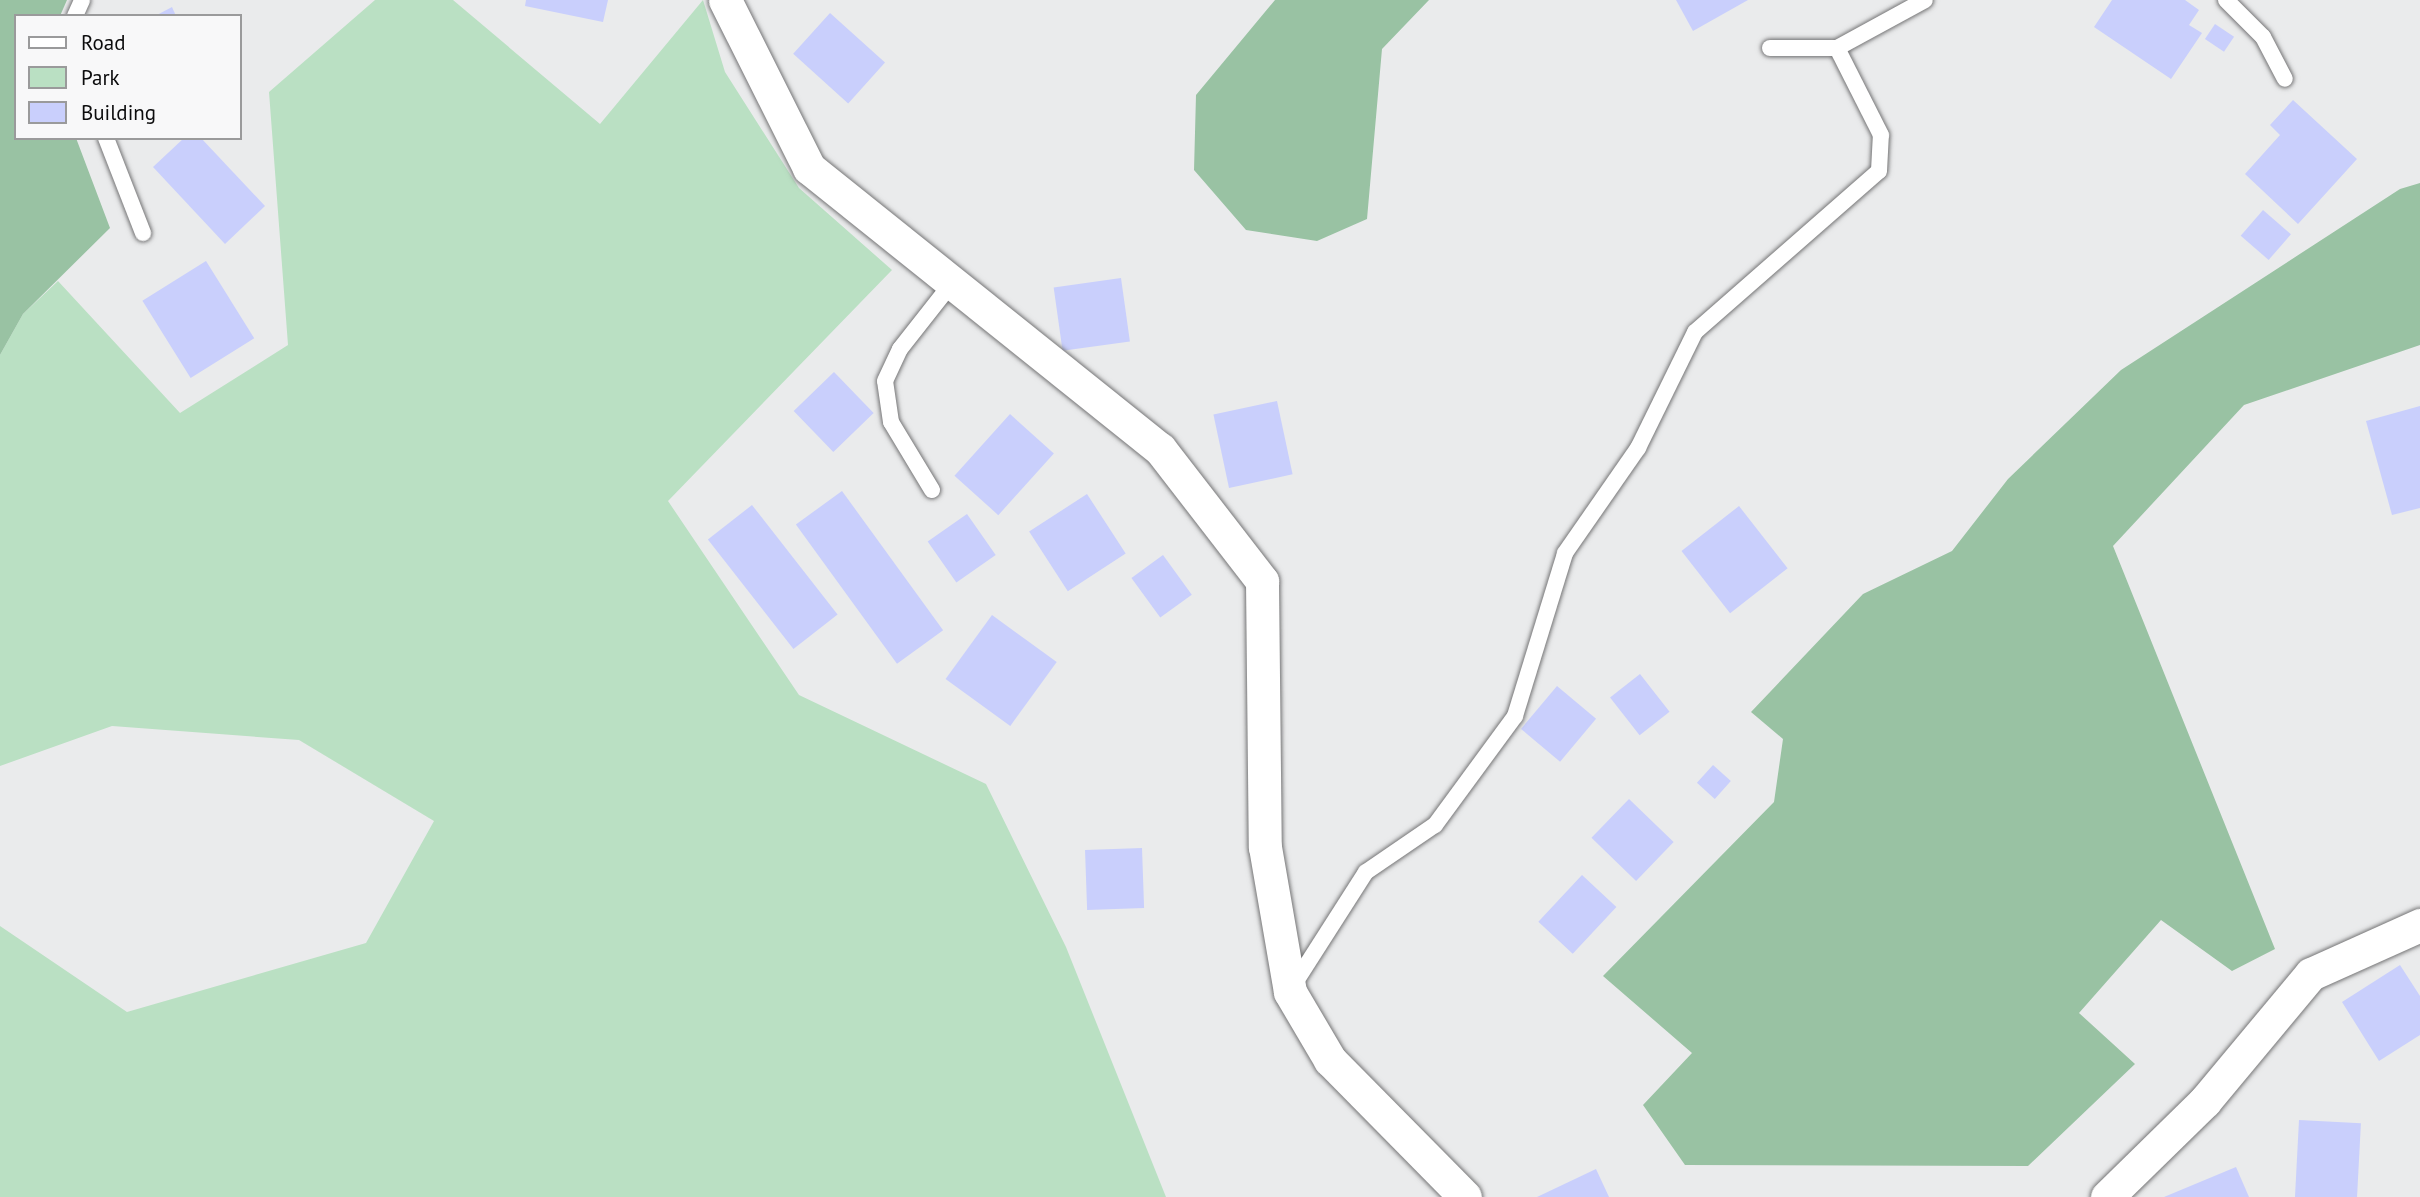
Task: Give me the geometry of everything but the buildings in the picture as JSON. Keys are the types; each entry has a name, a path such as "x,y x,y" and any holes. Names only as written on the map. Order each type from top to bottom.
{"street":[{"path":"725,0 809,168 1160,449 1262,581 1265,847 1290,992 1330,1060 1465,1197"},
{"path":"2107,1197 2205,1101 2311,974 2420,925"}],"lane":[{"path":"1770,48 1837,48 1925,0"},
{"path":"2226,0 2263,37 2285,79"},
{"path":"1290,992 1366,872 1434,825 1515,716 1565,553 1638,448 1695,332 1879,171 1881,135 1837,48"},
{"path":"107,140 143,233"},
{"path":"932,490 891,422 884,381 900,349 952,283"}],"green space":[{"path":"0,0 67,0 61,14 14,14 14,140 77,140 110,228 23,314 0,355"},
{"path":"375,0 453,0 600,124 703,0 725,72 799,188 892,270 668,501 799,695 986,784 1066,947 1166,1197 0,1197 0,926 127,1012 366,943 434,821 299,740 112,726 0,766 0,355 23,314 58,281 180,413 288,345 269,92"},
{"path":"1275,0 1429,0 1382,49 1367,219 1317,241 1246,230 1194,170 1196,95"},
{"path":"2420,183 2420,345 2244,405 2113,546 2275,949 2232,971 2161,920 2079,1013 2135,1064 2028,1166 1685,1165 1643,1105 1692,1053 1603,976 1774,802 1783,739 1751,712 1863,594 1952,551 2008,479 2121,370 2400,189"}]}
